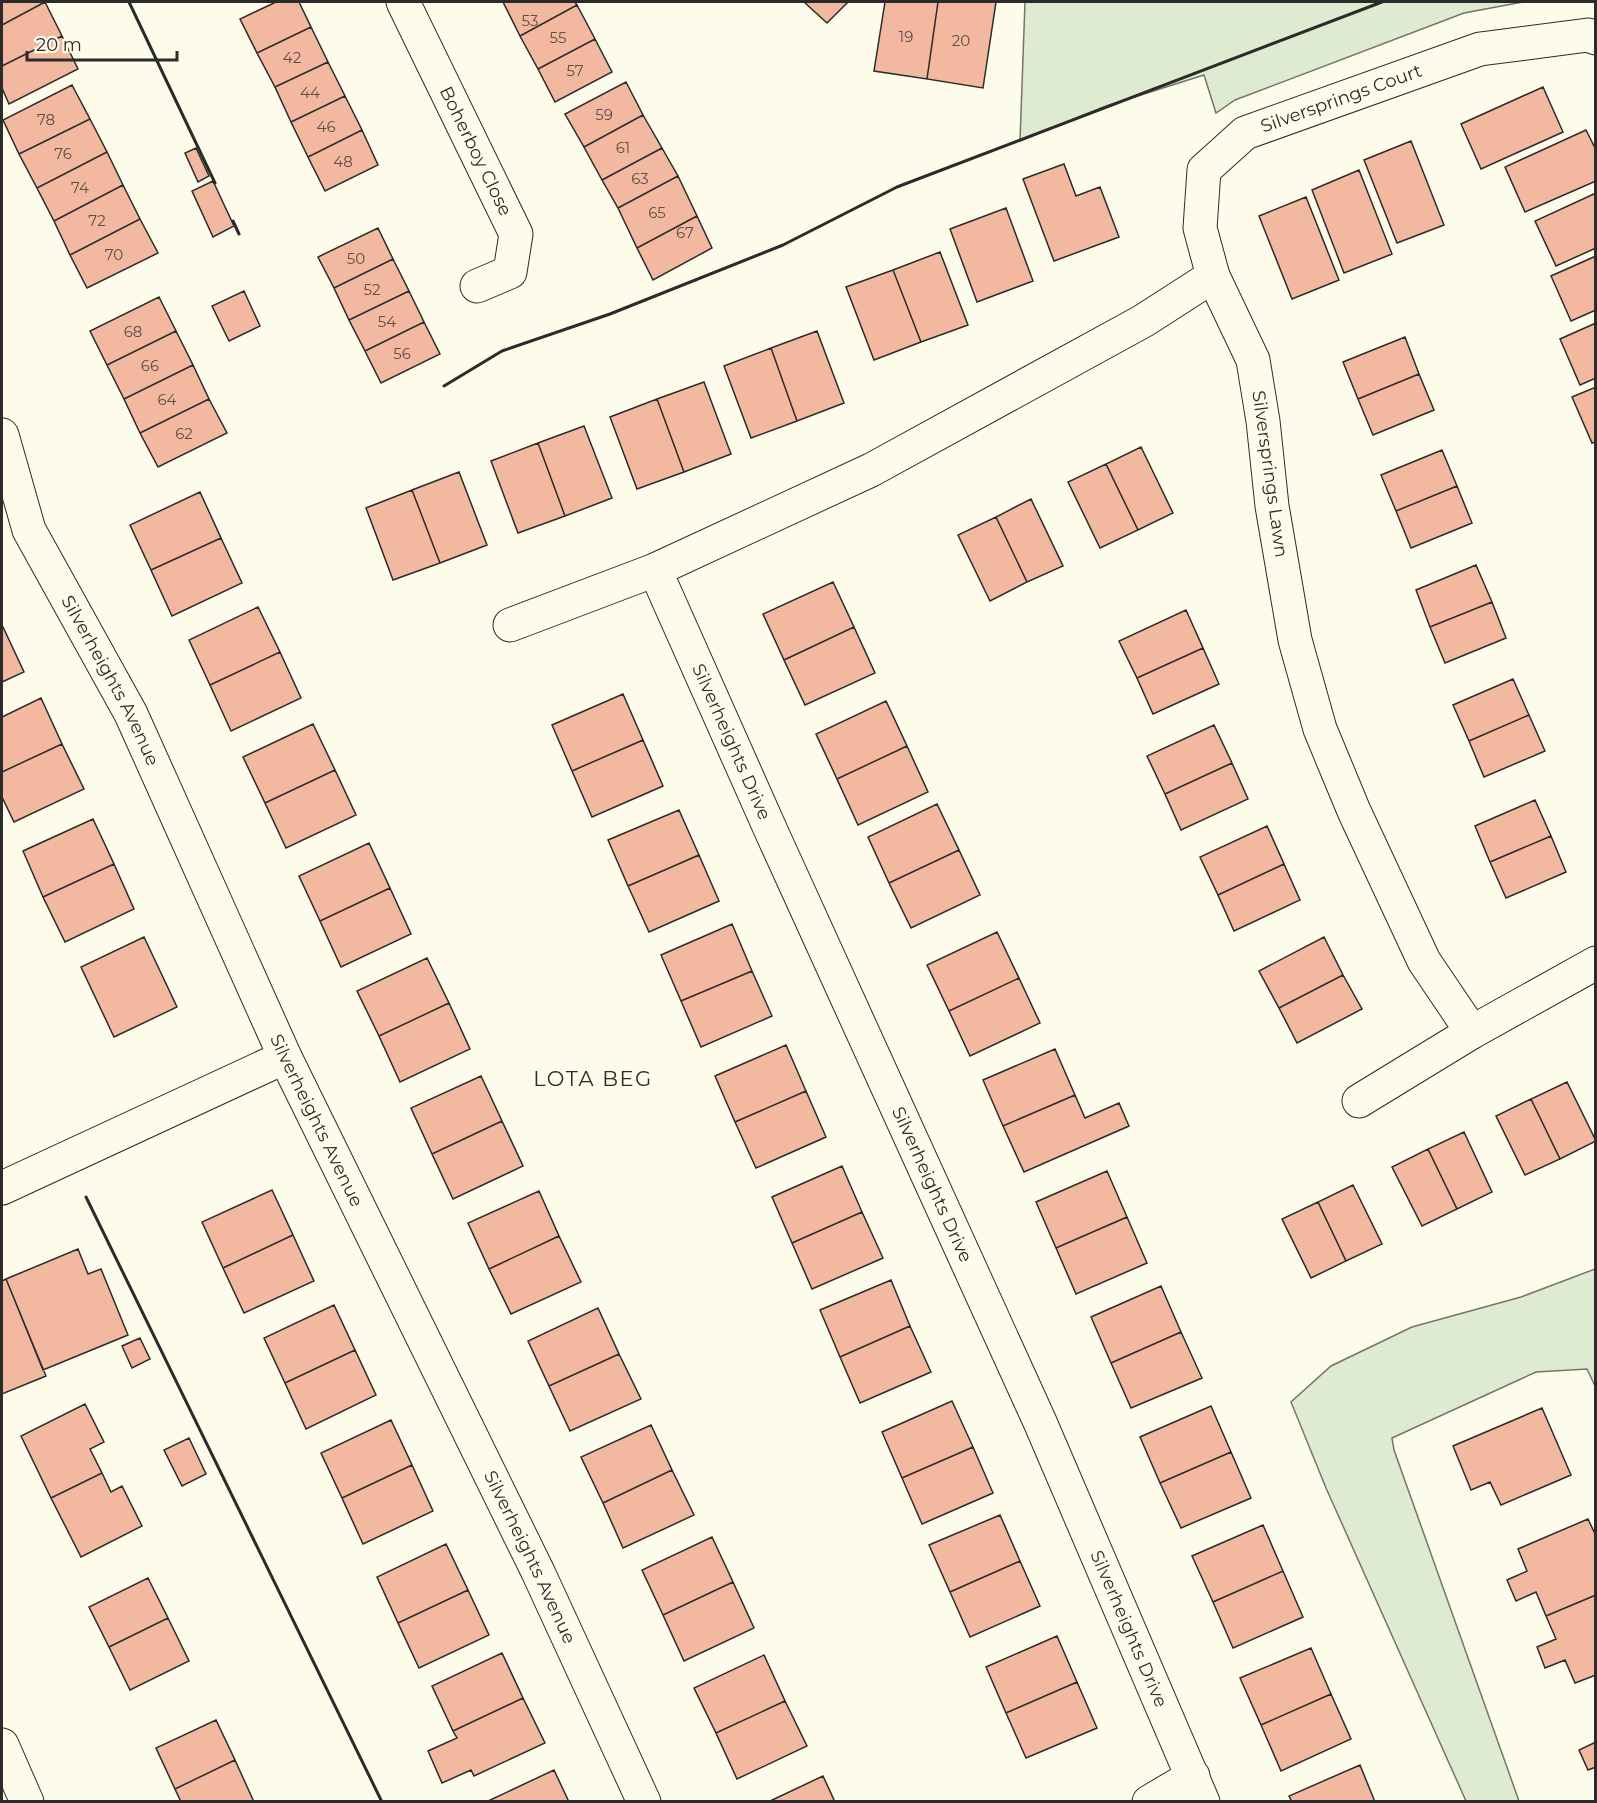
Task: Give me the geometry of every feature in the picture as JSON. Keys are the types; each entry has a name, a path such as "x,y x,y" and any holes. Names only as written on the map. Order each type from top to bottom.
{"street":[{"name":"Boherboy Close","path":"403,2 516,234 510,272 477,286"},
{"name":"Silversprings Court","path":"1213,276 1200,228 1204,170 1245,133 1480,49 1588,35 1596,38"},
{"path":"510,625 655,570 871,470 1143,321 1213,276"},
{"name":"Silversprings Lawn","path":"1213,276 1253,360 1263,421 1272,506 1295,640 1320,729 1354,811 1424,961 1473,1032"},
{"name":"Silverheights Avenue","path":"2,435 29,530 131,714 285,1057 537,1572 644,1802"},
{"name":"Silverheights Drive","path":"655,570 1040,1422 1198,1789"},
{"path":"1359,1101 1473,1032 1596,963"},
{"path":"2,1188 285,1057"},
{"path":"2,1745 27,1802"},
{"path":"1149,1802 1198,1789"}],"green space":[{"path":"1025,2 1523,2 1464,13 1235,100 1216,113 1204,75 1106,106 1020,141"},
{"path":"1595,1269 1595,1386 1587,1369 1536,1372 1392,1438 1394,1450 1519,1801 1466,1801 1326,1488 1291,1402 1331,1366 1412,1327 1521,1297"}],"building":[{"path":"2,2 45,2 2,25"},
{"path":"45,2 62,36 2,66 2,25"},
{"path":"276,2 299,2 311,27 257,53 240,19"},
{"path":"503,2 575,2 577,5 520,36"},
{"path":"804,2 848,2 827,23"},
{"path":"885,2 938,2 927,79 874,71"},
{"path":"938,2 996,2 983,88 927,79"},
{"path":"577,5 595,39 538,69 520,36"},
{"path":"311,27 328,62 275,87 257,53"},
{"path":"62,36 78,69 9,104 2,88 2,66"},
{"path":"595,39 612,72 555,102 538,69"},
{"path":"328,62 345,96 291,122 275,87"},
{"path":"626,82 643,115 584,147 565,114"},
{"path":"72,85 90,119 19,154 3,120"},
{"path":"1543,87 1563,132 1481,169 1461,124"},
{"path":"345,96 362,130 308,157 291,122"},
{"path":"643,115 662,148 602,180 584,147"},
{"path":"90,119 107,152 37,188 19,154"},
{"path":"362,130 378,165 325,191 308,157"},
{"path":"1586,130 1596,150 1596,181 1525,212 1505,167"},
{"path":"1411,141 1444,225 1397,243 1364,160"},
{"path":"196,148 209,176 198,182 185,153"},
{"path":"662,148 678,176 618,208 602,180"},
{"path":"107,152 123,185 54,221 37,188"},
{"path":"1064,164 1076,196 1100,187 1119,237 1054,261 1023,179"},
{"path":"1359,170 1392,254 1344,273 1312,190"},
{"path":"678,176 697,216 637,248 618,208"},
{"path":"213,181 234,226 213,237 192,191"},
{"path":"123,185 140,219 70,255 54,221"},
{"path":"1596,193 1596,248 1556,266 1535,221"},
{"path":"1306,197 1339,280 1292,299 1259,216"},
{"path":"1006,208 1033,281 977,302 950,229"},
{"path":"697,216 712,248 653,280 637,248"},
{"path":"140,219 158,253 87,288 70,255"},
{"path":"378,228 393,259 334,288 318,257"},
{"path":"940,252 968,325 921,342 893,270"},
{"path":"1596,256 1596,310 1571,321 1551,276"},
{"path":"393,259 409,291 349,320 334,288"},
{"path":"893,270 921,342 874,360 846,287"},
{"path":"244,291 260,326 229,341 212,306"},
{"path":"409,291 424,322 365,351 349,320"},
{"path":"159,297 176,331 107,365 90,331"},
{"path":"424,322 440,354 381,383 365,351"},
{"path":"1596,323 1596,378 1580,385 1560,339"},
{"path":"176,331 193,365 124,399 107,365"},
{"path":"817,331 844,403 797,421 771,348"},
{"path":"1405,337 1419,374 1358,399 1343,362"},
{"path":"771,348 797,421 751,438 724,366"},
{"path":"193,365 209,399 140,433 124,399"},
{"path":"1419,374 1434,410 1373,435 1358,399"},
{"path":"704,382 731,454 684,472 657,399"},
{"path":"1596,387 1596,442 1592,443 1572,397"},
{"path":"209,399 227,433 158,467 140,433"},
{"path":"657,399 684,472 637,489 610,417"},
{"path":"584,426 612,498 565,516 538,443"},
{"path":"538,443 565,516 518,533 491,461"},
{"path":"1141,447 1173,513 1138,530 1106,464"},
{"path":"1442,450 1457,486 1396,511 1381,475"},
{"path":"1106,464 1138,530 1100,548 1068,482"},
{"path":"459,472 487,545 440,563 412,490"},
{"path":"1457,486 1472,523 1411,548 1396,511"},
{"path":"412,490 440,563 393,580 366,508"},
{"path":"200,492 221,538 151,570 130,525"},
{"path":"1031,499 1063,566 1027,582 996,517"},
{"path":"996,517 1027,582 990,601 958,535"},
{"path":"221,538 242,583 172,616 151,570"},
{"path":"1476,565 1492,602 1430,627 1416,590"},
{"path":"833,582 854,627 784,660 763,614"},
{"path":"1492,602 1506,638 1445,663 1430,627"},
{"path":"258,607 280,652 210,685 189,640"},
{"path":"1186,610 1203,648 1137,678 1119,641"},
{"path":"2,627 24,672 2,682"},
{"path":"854,627 875,673 805,705 784,660"},
{"path":"1203,648 1219,684 1153,714 1137,678"},
{"path":"280,652 301,698 231,731 210,685"},
{"path":"1513,679 1529,715 1469,741 1453,705"},
{"path":"623,694 643,740 572,771 552,725"},
{"path":"41,698 62,744 2,772 2,717"},
{"path":"886,701 907,746 837,779 816,734"},
{"path":"1529,715 1545,751 1484,777 1469,741"},
{"path":"313,724 335,770 265,803 243,757"},
{"path":"1214,725 1232,763 1165,794 1147,756"},
{"path":"643,740 663,786 592,817 572,771"},
{"path":"62,744 84,789 14,822 2,797 2,772"},
{"path":"907,746 928,792 858,825 837,779"},
{"path":"1232,763 1248,799 1181,830 1165,794"},
{"path":"335,770 356,815 286,848 265,803"},
{"path":"1535,800 1551,836 1490,862 1475,826"},
{"path":"937,804 959,850 889,883 868,837"},
{"path":"679,810 699,855 628,886 608,840"},
{"path":"93,819 114,864 43,897 23,851"},
{"path":"1267,826 1284,864 1218,895 1200,857"},
{"path":"1551,836 1566,872 1506,898 1490,862"},
{"path":"369,843 390,888 320,921 299,876"},
{"path":"959,850 980,895 911,928 889,883"},
{"path":"699,855 719,901 649,932 628,886"},
{"path":"114,864 134,909 65,942 43,897"},
{"path":"1284,864 1300,900 1234,931 1218,895"},
{"path":"390,888 411,934 341,967 320,921"},
{"path":"732,924 752,971 681,1001 661,955"},
{"path":"997,932 1019,978 949,1011 927,965"},
{"path":"144,937 177,1007 114,1037 81,967"},
{"path":"1324,937 1343,975 1279,1008 1259,971"},
{"path":"427,958 449,1003 379,1036 357,991"},
{"path":"752,971 772,1016 701,1047 681,1001"},
{"path":"1343,975 1362,1009 1297,1043 1279,1008"},
{"path":"1019,978 1040,1023 970,1056 949,1011"},
{"path":"449,1003 470,1049 400,1082 379,1036"},
{"path":"786,1045 806,1091 735,1122 715,1076"},
{"path":"1055,1049 1075,1095 1003,1126 983,1080"},
{"path":"481,1076 502,1121 432,1154 411,1108"},
{"path":"1567,1082 1596,1141 1560,1159 1531,1099"},
{"path":"806,1091 826,1137 756,1168 735,1122"},
{"path":"1075,1095 1085,1118 1119,1103 1129,1126 1024,1172 1003,1126"},
{"path":"1531,1099 1560,1159 1525,1175 1496,1116"},
{"path":"502,1121 523,1166 453,1199 432,1154"},
{"path":"1464,1132 1492,1192 1457,1209 1428,1149"},
{"path":"1428,1149 1457,1209 1422,1226 1392,1167"},
{"path":"842,1166 862,1212 792,1243 772,1197"},
{"path":"1107,1171 1127,1217 1056,1248 1036,1202"},
{"path":"1353,1185 1382,1244 1346,1261 1318,1202"},
{"path":"272,1190 293,1235 223,1268 202,1222"},
{"path":"539,1191 559,1236 489,1269 468,1223"},
{"path":"1318,1202 1346,1261 1311,1278 1282,1219"},
{"path":"862,1212 883,1258 812,1289 792,1243"},
{"path":"1127,1217 1147,1263 1076,1294 1056,1248"},
{"path":"293,1235 314,1281 244,1313 223,1268"},
{"path":"559,1236 581,1282 511,1314 489,1269"},
{"path":"78,1249 88,1274 101,1269 128,1335 43,1370 6,1279"},
{"path":"6,1279 46,1376 2,1394 2,1281"},
{"path":"891,1280 910,1326 840,1357 820,1310"},
{"path":"1161,1286 1181,1332 1111,1363 1091,1317"},
{"path":"334,1305 355,1350 285,1383 264,1338"},
{"path":"598,1308 619,1354 549,1386 528,1341"},
{"path":"910,1326 931,1372 860,1403 840,1357"},
{"path":"1181,1332 1202,1378 1131,1408 1111,1363"},
{"path":"140,1338 150,1359 132,1368 122,1346"},
{"path":"355,1350 376,1395 306,1429 285,1383"},
{"path":"619,1354 641,1399 570,1431 549,1386"},
{"path":"952,1401 973,1447 902,1478 882,1432"},
{"path":"85,1404 104,1442 90,1449 102,1473 51,1498 21,1436"},
{"path":"1211,1406 1231,1452 1160,1483 1140,1437"},
{"path":"1542,1408 1571,1475 1501,1505 1490,1482 1471,1490 1453,1446"},
{"path":"391,1420 412,1465 342,1498 321,1453"},
{"path":"651,1425 672,1470 603,1503 581,1457"},
{"path":"189,1438 206,1474 182,1486 164,1450"},
{"path":"973,1447 993,1493 922,1524 902,1478"},
{"path":"1231,1452 1251,1498 1181,1528 1160,1483"},
{"path":"412,1465 433,1511 363,1544 342,1498"},
{"path":"672,1470 694,1515 623,1548 603,1503"},
{"path":"102,1473 111,1492 122,1486 142,1526 81,1557 51,1498"},
{"path":"1000,1515 1020,1561 950,1592 929,1545"},
{"path":"1588,1519 1596,1536 1596,1595 1546,1616 1536,1592 1516,1601 1507,1580 1527,1571 1518,1549"},
{"path":"1263,1525 1283,1571 1213,1602 1192,1556"},
{"path":"712,1537 733,1582 663,1615 642,1570"},
{"path":"446,1544 468,1590 398,1623 377,1577"},
{"path":"1020,1561 1040,1606 970,1637 950,1592"},
{"path":"1283,1571 1303,1617 1233,1648 1213,1602"},
{"path":"148,1578 168,1618 109,1647 89,1607"},
{"path":"733,1582 754,1628 684,1661 663,1615"},
{"path":"468,1590 489,1635 419,1668 398,1623"},
{"path":"1596,1595 1596,1675 1575,1683 1565,1660 1545,1668 1537,1647 1556,1639 1546,1616"},
{"path":"168,1618 189,1661 130,1690 109,1647"},
{"path":"1057,1636 1077,1682 1006,1713 986,1667"},
{"path":"1311,1648 1331,1694 1261,1725 1240,1678"},
{"path":"502,1653 523,1698 453,1731 432,1686"},
{"path":"764,1655 785,1701 716,1733 694,1688"},
{"path":"1077,1682 1097,1728 1026,1758 1006,1713"},
{"path":"1331,1694 1351,1739 1281,1771 1261,1725"},
{"path":"523,1698 545,1743 474,1776 471,1770 442,1783 428,1751 457,1738 453,1731"},
{"path":"785,1701 807,1746 737,1779 716,1733"},
{"path":"216,1720 235,1760 175,1789 156,1748"},
{"path":"1596,1742 1596,1767 1588,1770 1579,1750"},
{"path":"235,1760 254,1802 181,1802 175,1789"},
{"path":"1360,1765 1375,1802 1292,1802 1289,1796"},
{"path":"554,1770 569,1802 486,1802"},
{"path":"823,1776 835,1802 768,1802"}],"wall":[{"path":"129,2 215,183"},
{"path":"444,386 502,351 610,314 783,245 897,187 1382,2"},
{"path":"233,221 239,234"},
{"path":"86,1197 382,1802"}],"district":[{"name":"LOTA BEG","path":"593,1078"}]}
